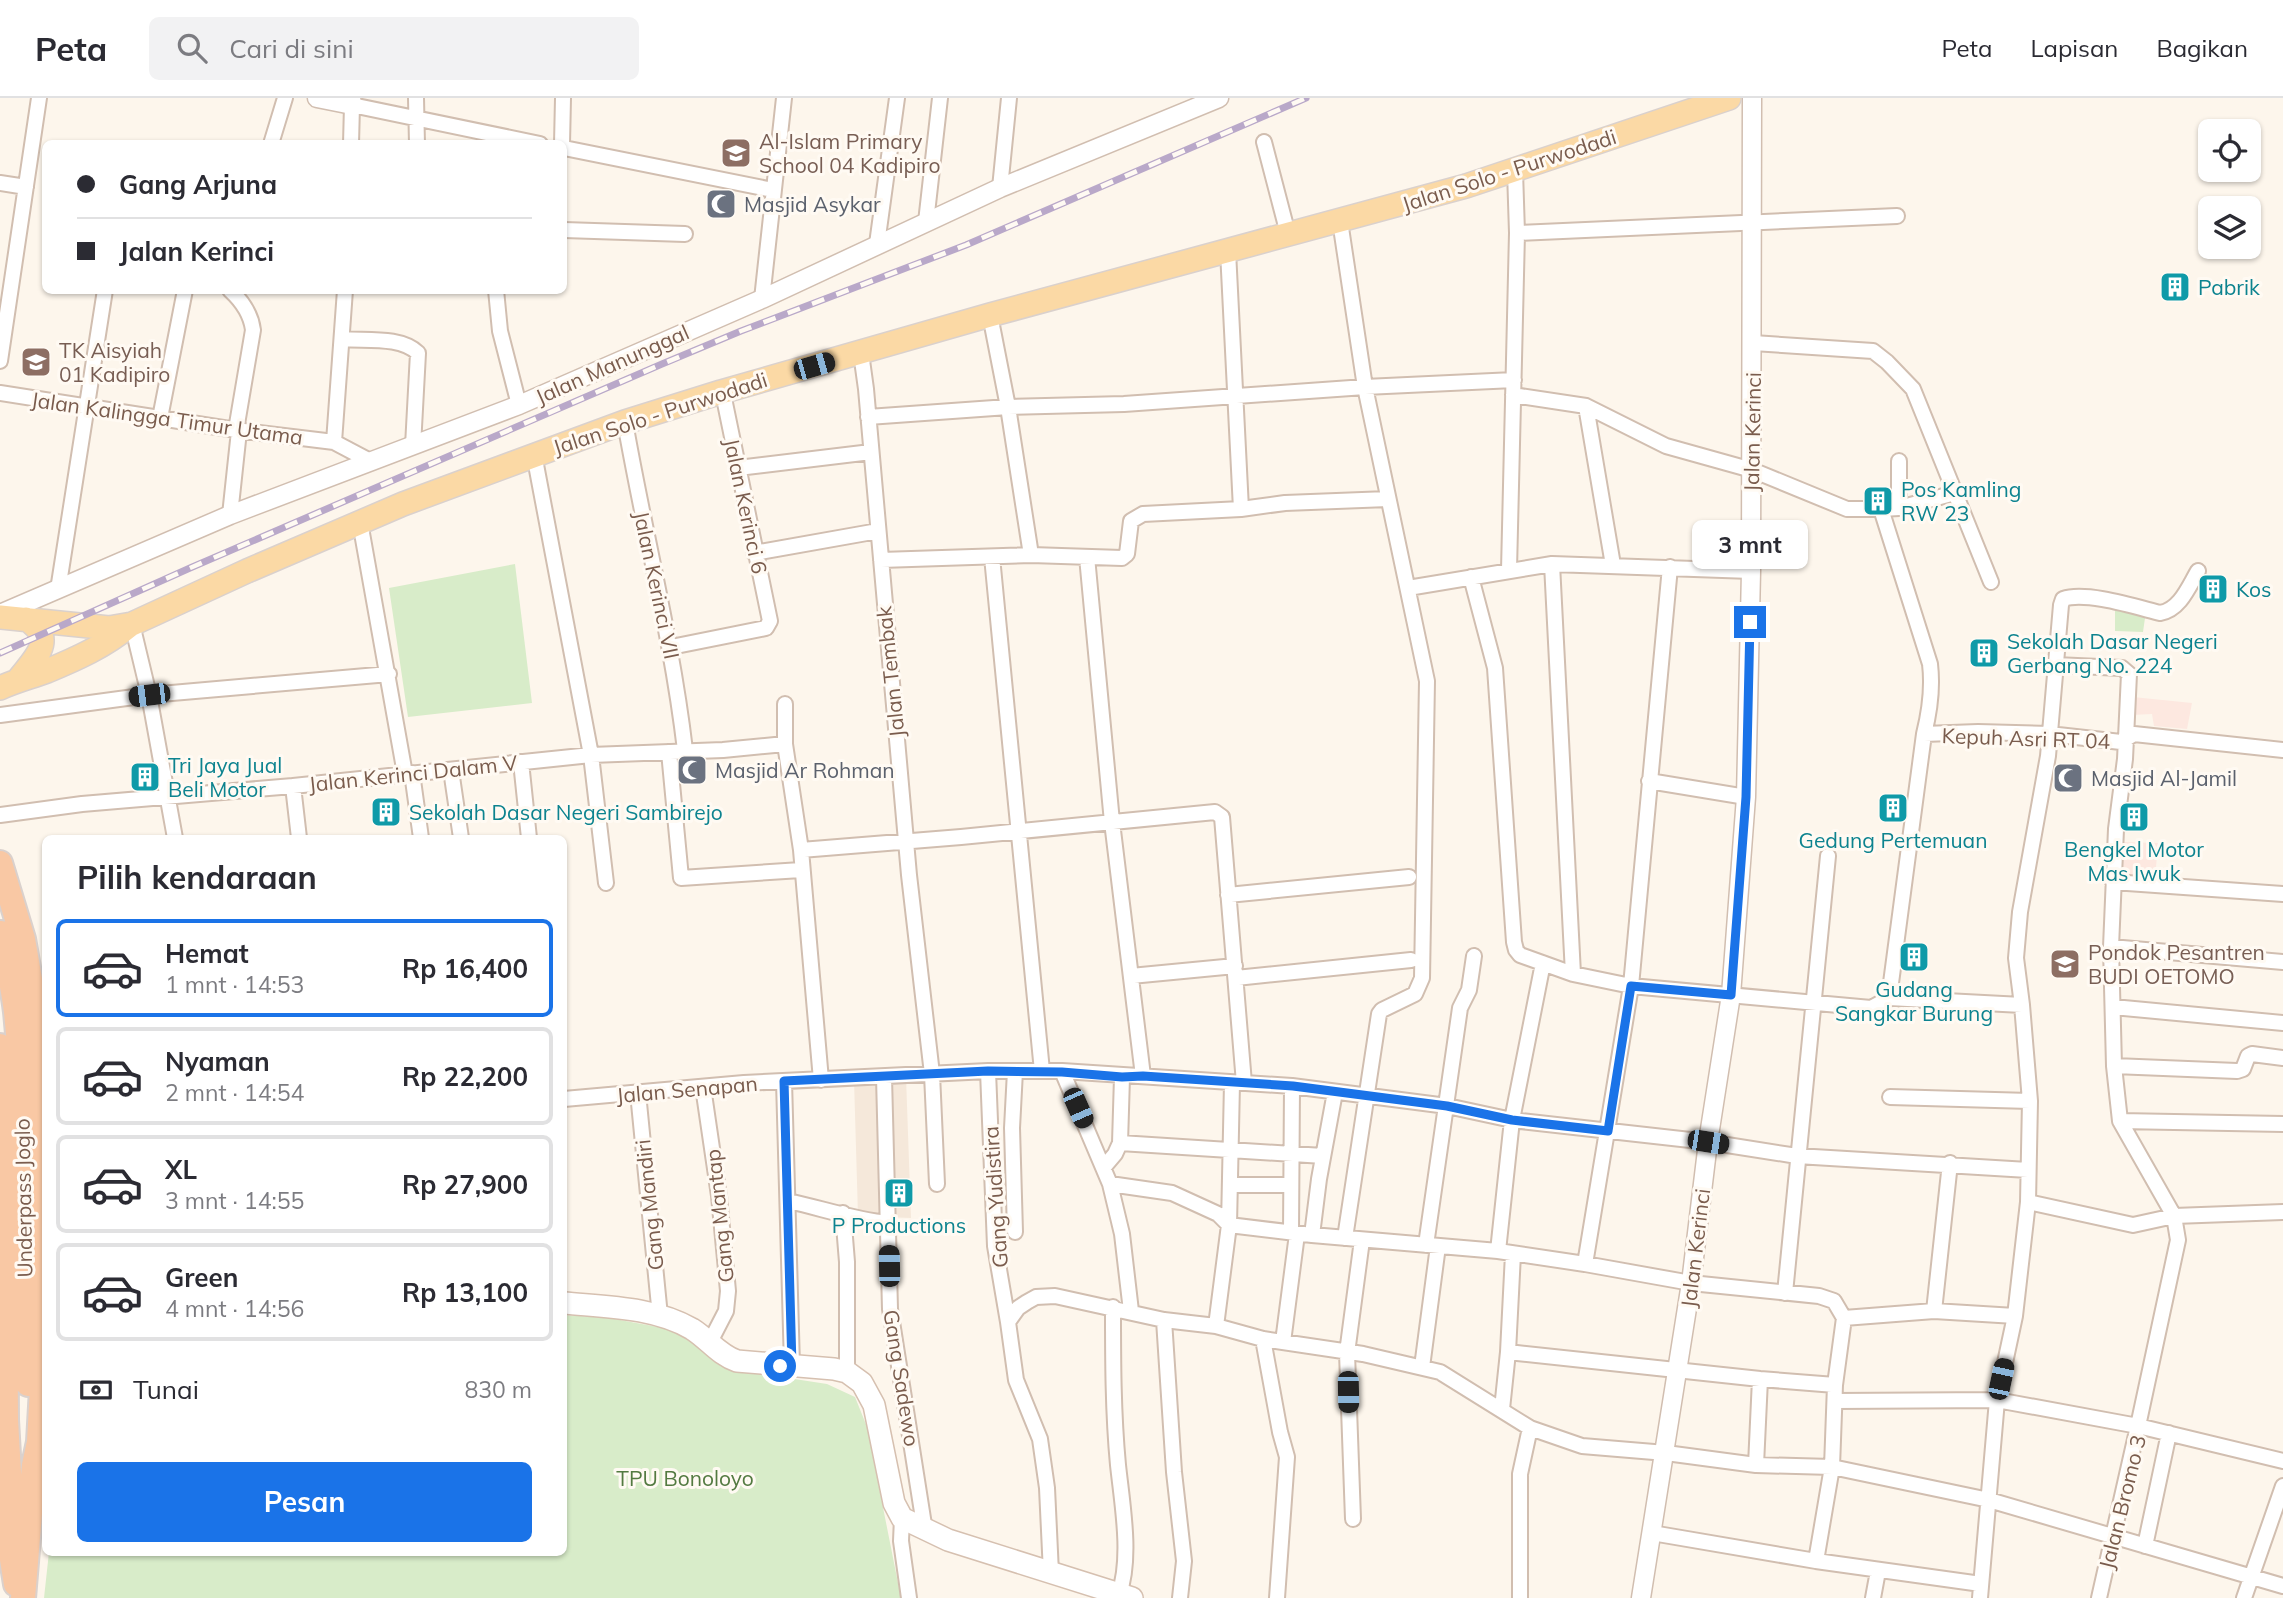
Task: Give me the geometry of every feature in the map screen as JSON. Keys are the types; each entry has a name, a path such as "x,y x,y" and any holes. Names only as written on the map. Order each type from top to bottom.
{"highway":[{"path":"0,863 23,939 36,1014 42,1108"},
{"name":"Underpass Joglo","path":"1,933 16,1010 22,1099 25,1337 34,1465"},
{"name":"Underpass Joglo","path":"0,1046 4,1102 3,1427 12,1526 6,1552 18,1598"},
{"path":"23,1598 42,1402"}],"main road":[{"name":"Jalan Solo - Purwodadi","path":"9,684 46,671 98,647 132,624 360,522 534,454 625,422 990,314 1516,171 1729,98"},
{"name":"Jalan Solo - Purwodadi","path":"0,616 109,628 132,624"},
{"name":"Jalan Solo - Purwodadi","path":"9,684 42,647 43,639 38,626 26,619"},
{"path":"567,1303 624,1308 660,1316 692,1329 727,1358 737,1361 847,1372 862,1383 874,1405 894,1503 902,1518 948,1541 1126,1596"}],"street":[{"path":"0,361 39,98"},
{"path":"272,140 285,98"},
{"path":"317,98 352,102 416,120 519,140"},
{"path":"416,98 417,140"},
{"path":"563,98 563,140"},
{"path":"762,299 784,98"},
{"path":"877,244 897,98"},
{"path":"926,222 940,98"},
{"path":"1000,188 1009,98"},
{"name":"Jalan Manunggal","path":"0,616 230,515 519,405 762,299 1000,188 1219,98"},
{"name":"Jalan Kerinci","path":"1641,1598 1666,1453 1708,1142 1731,995 1746,797 1752,470 1752,98"},
{"path":"351,140 352,102"},
{"path":"1264,142 1288,234"},
{"path":"567,147 773,190"},
{"path":"1509,570 1516,171"},
{"path":"0,183 26,187"},
{"path":"1517,233 1897,216"},
{"path":"1340,221 1365,387 1427,681 1422,978 1415,994 1378,1014 1368,1097 1345,1238"},
{"path":"567,230 685,234"},
{"path":"1228,251 1241,509"},
{"path":"58,590 104,294"},
{"path":"160,418 183,294"},
{"path":"230,515 237,430 253,330 245,309 233,294"},
{"path":"345,294 334,442 370,461"},
{"path":"496,294 500,331 519,405"},
{"path":"990,314 1008,407 1031,555"},
{"path":"343,339 402,343 411,346 418,353 413,446"},
{"path":"1753,343 1873,351 1880,355 1913,389 1991,582"},
{"name":"Jalan Tembak","path":"860,353 932,1074 937,1184"},
{"path":"868,417 1514,380"},
{"name":"Jalan Kerinci 6","path":"671,648 766,628 770,621 721,392"},
{"name":"Jalan Kalingga Timur Utama","path":"0,393 237,430 334,442"},
{"path":"1513,395 1586,406 1666,446 1752,470 1847,509 1899,508 1955,493"},
{"path":"1586,406 1613,565"},
{"name":"Jalan Kerinci VII","path":"625,422 654,578 671,648 685,750"},
{"path":"738,468 871,453"},
{"path":"534,454 591,755 606,884"},
{"path":"1899,461 1899,508"},
{"path":"881,560 1031,555 1126,557 1131,522 1137,516 1241,509 1284,503 1388,499"},
{"path":"1881,509 1930,664 1932,682 1889,998"},
{"path":"360,522 420,835"},
{"path":"754,553 878,531"},
{"path":"992,557 1042,1071"},
{"path":"1087,557 1112,822 1143,1076"},
{"path":"1408,588 1552,564 1751,571"},
{"path":"1552,564 1573,974"},
{"path":"1584,1264 1631,986 1670,567"},
{"path":"1652,1533 1981,1591 1997,1400 2015,1316 2028,1202 2030,1101 2016,958 2019,923 2040,807 2063,599 2093,598 2160,613 2168,612 2176,606 2198,571"},
{"path":"1471,577 1495,668 1514,942 1520,955 1573,974 1631,986 1871,1008 1889,998 2022,1005"},
{"path":"132,624 149,695 174,835"},
{"path":"2055,665 2127,670 2126,738"},
{"path":"0,715 149,695 389,674"},
{"path":"785,704 785,744 801,850 821,1080"},
{"name":"Kepuh Asri RT 04","path":"1924,734 2049,734 2120,741 2134,734 2144,734 2283,750"},
{"name":"Kepuh Asri RT 04","path":"2120,1121 2114,1066 2111,947 2116,829 2126,738"},
{"name":"Jalan Kerinci Dalam V","path":"0,816 82,804 293,786 591,755 723,750 785,744"},
{"path":"669,752 681,878 801,870"},
{"path":"521,762 530,835"},
{"path":"451,770 461,835"},
{"path":"1649,781 1746,797"},
{"path":"293,786 299,835"},
{"path":"801,850 1215,812 1222,817 1235,972 1238,1083 1229,1225 1216,1326"},
{"path":"1785,1293 1828,856"},
{"path":"1228,895 1409,877"},
{"path":"2113,882 2283,894"},
{"path":"2111,947 2283,962"},
{"path":"1422,1367 1447,1106 1460,1008 1469,990 1474,956"},
{"path":"1132,976 1411,960"},
{"path":"1498,1251 1512,1120 1543,963"},
{"path":"2113,1007 2283,1023"},
{"path":"2114,1066 2237,1072 2243,1069 2248,1056 2252,1054 2283,1058"},
{"name":"Gang Yudistira","path":"988,1071 995,1246 1016,1380 1040,1439 1047,1488 1051,1573"},
{"path":"1015,1071 1012,1128 1015,1232"},
{"name":"Jalan Senapan","path":"567,1099 784,1081 1042,1071 1293,1086 1447,1106 1512,1120 1708,1142 1797,1156 1950,1163 2028,1170"},
{"path":"1062,1072 1110,1184 1122,1234 1131,1311"},
{"name":"Gang Sadewo","path":"884,1077 890,1308 925,1531"},
{"path":"1104,1167 1120,1143 1122,1077"},
{"path":"784,1081 792,1366"},
{"path":"1283,1342 1294,1233 1291,1185 1293,1086"},
{"name":"Gang Mantap","path":"703,1087 719,1196 728,1291 726,1311 710,1342"},
{"path":"1312,1236 1335,1092"},
{"name":"Gang Mandiri","path":"638,1093 660,1316"},
{"path":"1890,1097 2030,1101"},
{"path":"2120,1121 2283,1124"},
{"path":"1835,1401 1997,1400 2138,1426 2177,1250 2174,1216 2120,1121"},
{"path":"1120,1143 1323,1156"},
{"path":"1934,1311 1950,1163"},
{"path":"1110,1184 1171,1193 1218,1214 1229,1225 1312,1236 1498,1251 1691,1283 1819,1296 1834,1301 1843,1318 1835,1385 1832,1467 1816,1561"},
{"path":"1231,1185 1291,1185"},
{"path":"788,1201 843,1213 859,1220 888,1223"},
{"path":"2028,1202 2133,1224 2174,1216 2283,1212"},
{"path":"843,1213 847,1262 847,1372"},
{"path":"1353,1519 1348,1353 1362,1240"},
{"path":"1502,1409 1513,1254"},
{"path":"1008,1322 1018,1308 1045,1295 1113,1307 1164,1320 1216,1326 1263,1339 1363,1354 1440,1371 1530,1428 1582,1446 1666,1453 1756,1465 1832,1467 1989,1500 2283,1587"},
{"path":"1113,1307 1115,1412 1124,1527 1123,1577 1126,1596"},
{"path":"1843,1318 1934,1311 2015,1316"},
{"path":"1164,1320 1174,1472 1184,1561 1180,1598"},
{"path":"1263,1339 1287,1457 1277,1598"},
{"path":"1508,1352 1835,1385"},
{"path":"1756,1465 1760,1379"},
{"name":"Jalan Bromo 3","path":"2099,1598 2138,1426 2283,1461"},
{"path":"1520,1598 1520,1474 1530,1428"},
{"path":"2145,1546 2169,1433"},
{"path":"2244,1598 2283,1486"},
{"path":"902,1518 901,1541 912,1595"},
{"path":"1873,1598 1878,1571"}],"shaded area":[{"path":"2133,697 2192,703 2187,729 2154,726 2152,714 2132,715"},
{"path":"2121,842 2158,843 2155,879 2117,877"},
{"path":"906,1077 911,1218 858,1216 854,1080"}],"green space":[{"path":"515,564 532,703 408,717 389,588"},
{"path":"2115,604 2146,611 2143,632 2115,631"},
{"name":"TPU Bonoloyo","path":"567,1315 609,1318 680,1331 737,1370 827,1384 855,1397 867,1427 901,1598 44,1598 49,1556 567,1556"}],"railway":[{"path":"0,653 662,364 966,245 1306,98"}],"place":[{"name":"Al-Islam Primary School 04 Kadipiro","path":"736,153"},
{"name":"Masjid Asykar","path":"721,204"},
{"name":"Pabrik","path":"2175,287"},
{"name":"TK Aisyiah 01 Kadipiro","path":"36,362"},
{"name":"Pos Kamling RW 23","path":"1878,501"},
{"name":"Kos","path":"2213,589"},
{"name":"Sekolah Dasar Negeri Gerbang No. 224","path":"1984,653"},
{"name":"Masjid Ar Rohman","path":"692,770"},
{"name":"Tri Jaya Jual Beli Motor","path":"145,777"},
{"name":"Masjid Al-Jamil","path":"2068,778"},
{"name":"Gedung Pertemuan","path":"1893,808"},
{"name":"Sekolah Dasar Negeri Sambirejo","path":"386,812"},
{"name":"Bengkel Motor Mas Iwuk","path":"2134,817"},
{"name":"Gudang Sangkar Burung","path":"1914,957"},
{"name":"Pondok Pesantren BUDI OETOMO","path":"2065,964"},
{"name":"P Productions","path":"899,1193"}],"route":[{"path":"780,1366 792,1366 784,1081 988,1071 1143,1076 1293,1086 1447,1106 1512,1120 1608,1131 1631,986 1731,995 1746,797 1750,622"}]}
